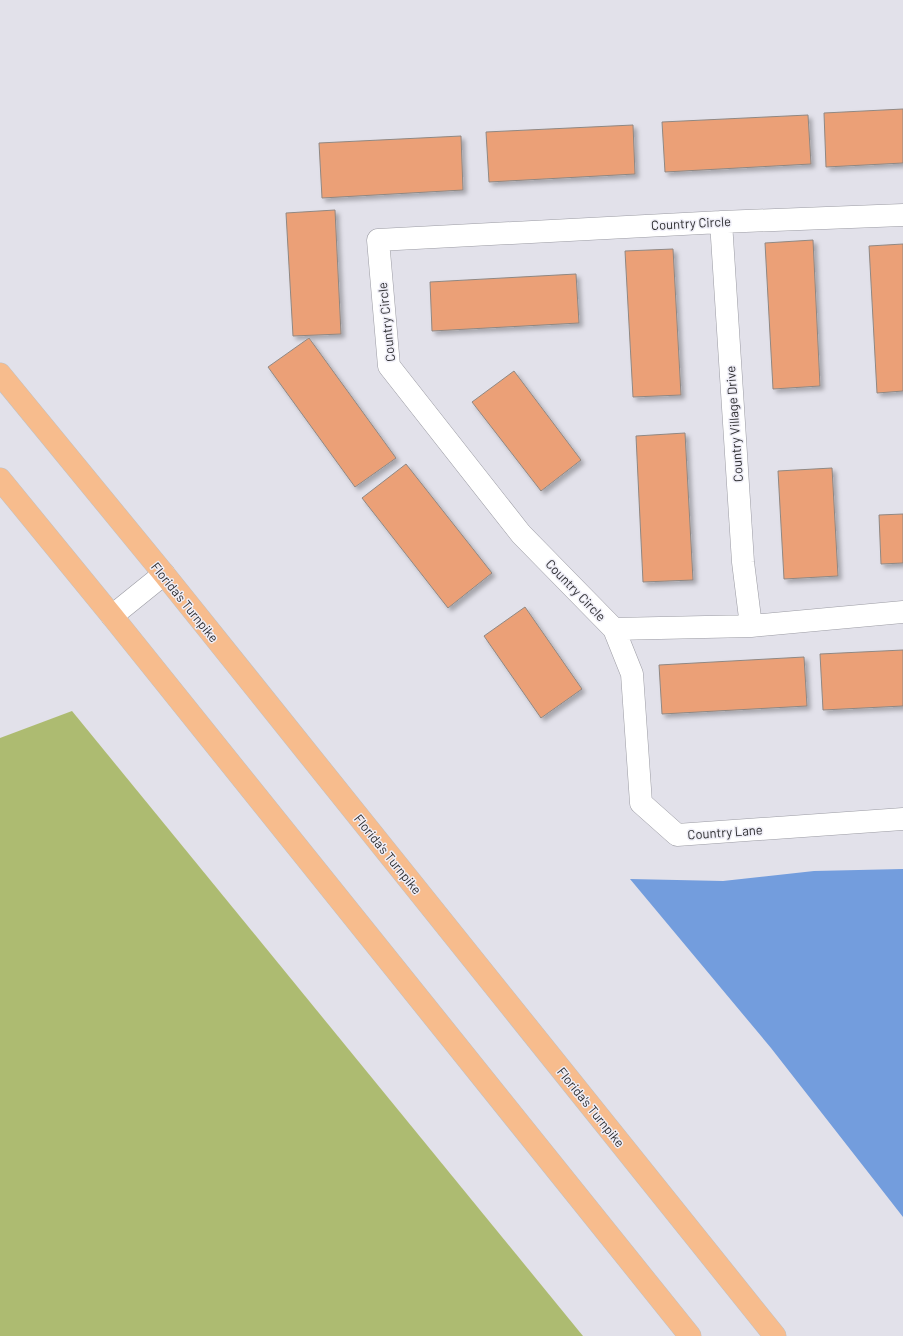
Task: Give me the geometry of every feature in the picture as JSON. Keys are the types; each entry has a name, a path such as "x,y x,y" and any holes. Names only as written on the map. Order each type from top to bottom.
{"highway":[{"name":"Florida's Turnpike","path":"0,374 164,574 775,1336"},
{"path":"0,479 112,616 690,1336"}],"street":[{"name":"Country Circle","path":"903,215 721,222 378,240 389,366 521,534 614,629 752,626 903,612"},
{"name":"Country Village Drive","path":"721,222 743,562 752,626"},
{"path":"112,616 164,574"},
{"name":"Country Lane","path":"614,629 632,674 641,804 677,835 903,819"}],"green space":[{"path":"72,711 583,1336 0,1336 0,738"}],"water":[{"path":"903,869 903,1217 771,1048 630,879 723,881 814,871"}],"building":[{"path":"903,109 903,163 826,167 824,113"},
{"path":"808,115 811,164 665,172 662,122"},
{"path":"633,125 635,174 489,182 486,132"},
{"path":"461,136 463,190 322,198 319,143"},
{"path":"335,210 341,334 293,336 286,213"},
{"path":"813,240 820,386 773,389 765,243"},
{"path":"903,244 903,391 877,393 869,246"},
{"path":"673,249 681,395 633,397 625,251"},
{"path":"576,274 579,323 432,331 430,282"},
{"path":"309,338 396,458 355,487 268,367"},
{"path":"514,371 581,460 541,491 472,402"},
{"path":"685,433 693,580 643,582 636,436"},
{"path":"406,464 492,573 448,608 362,498"},
{"path":"832,468 838,576 784,579 778,471"},
{"path":"903,514 903,563 881,564 879,515"},
{"path":"525,607 582,689 541,718 484,636"},
{"path":"903,650 903,706 823,710 820,654"},
{"path":"804,657 807,706 662,714 659,665"}]}
